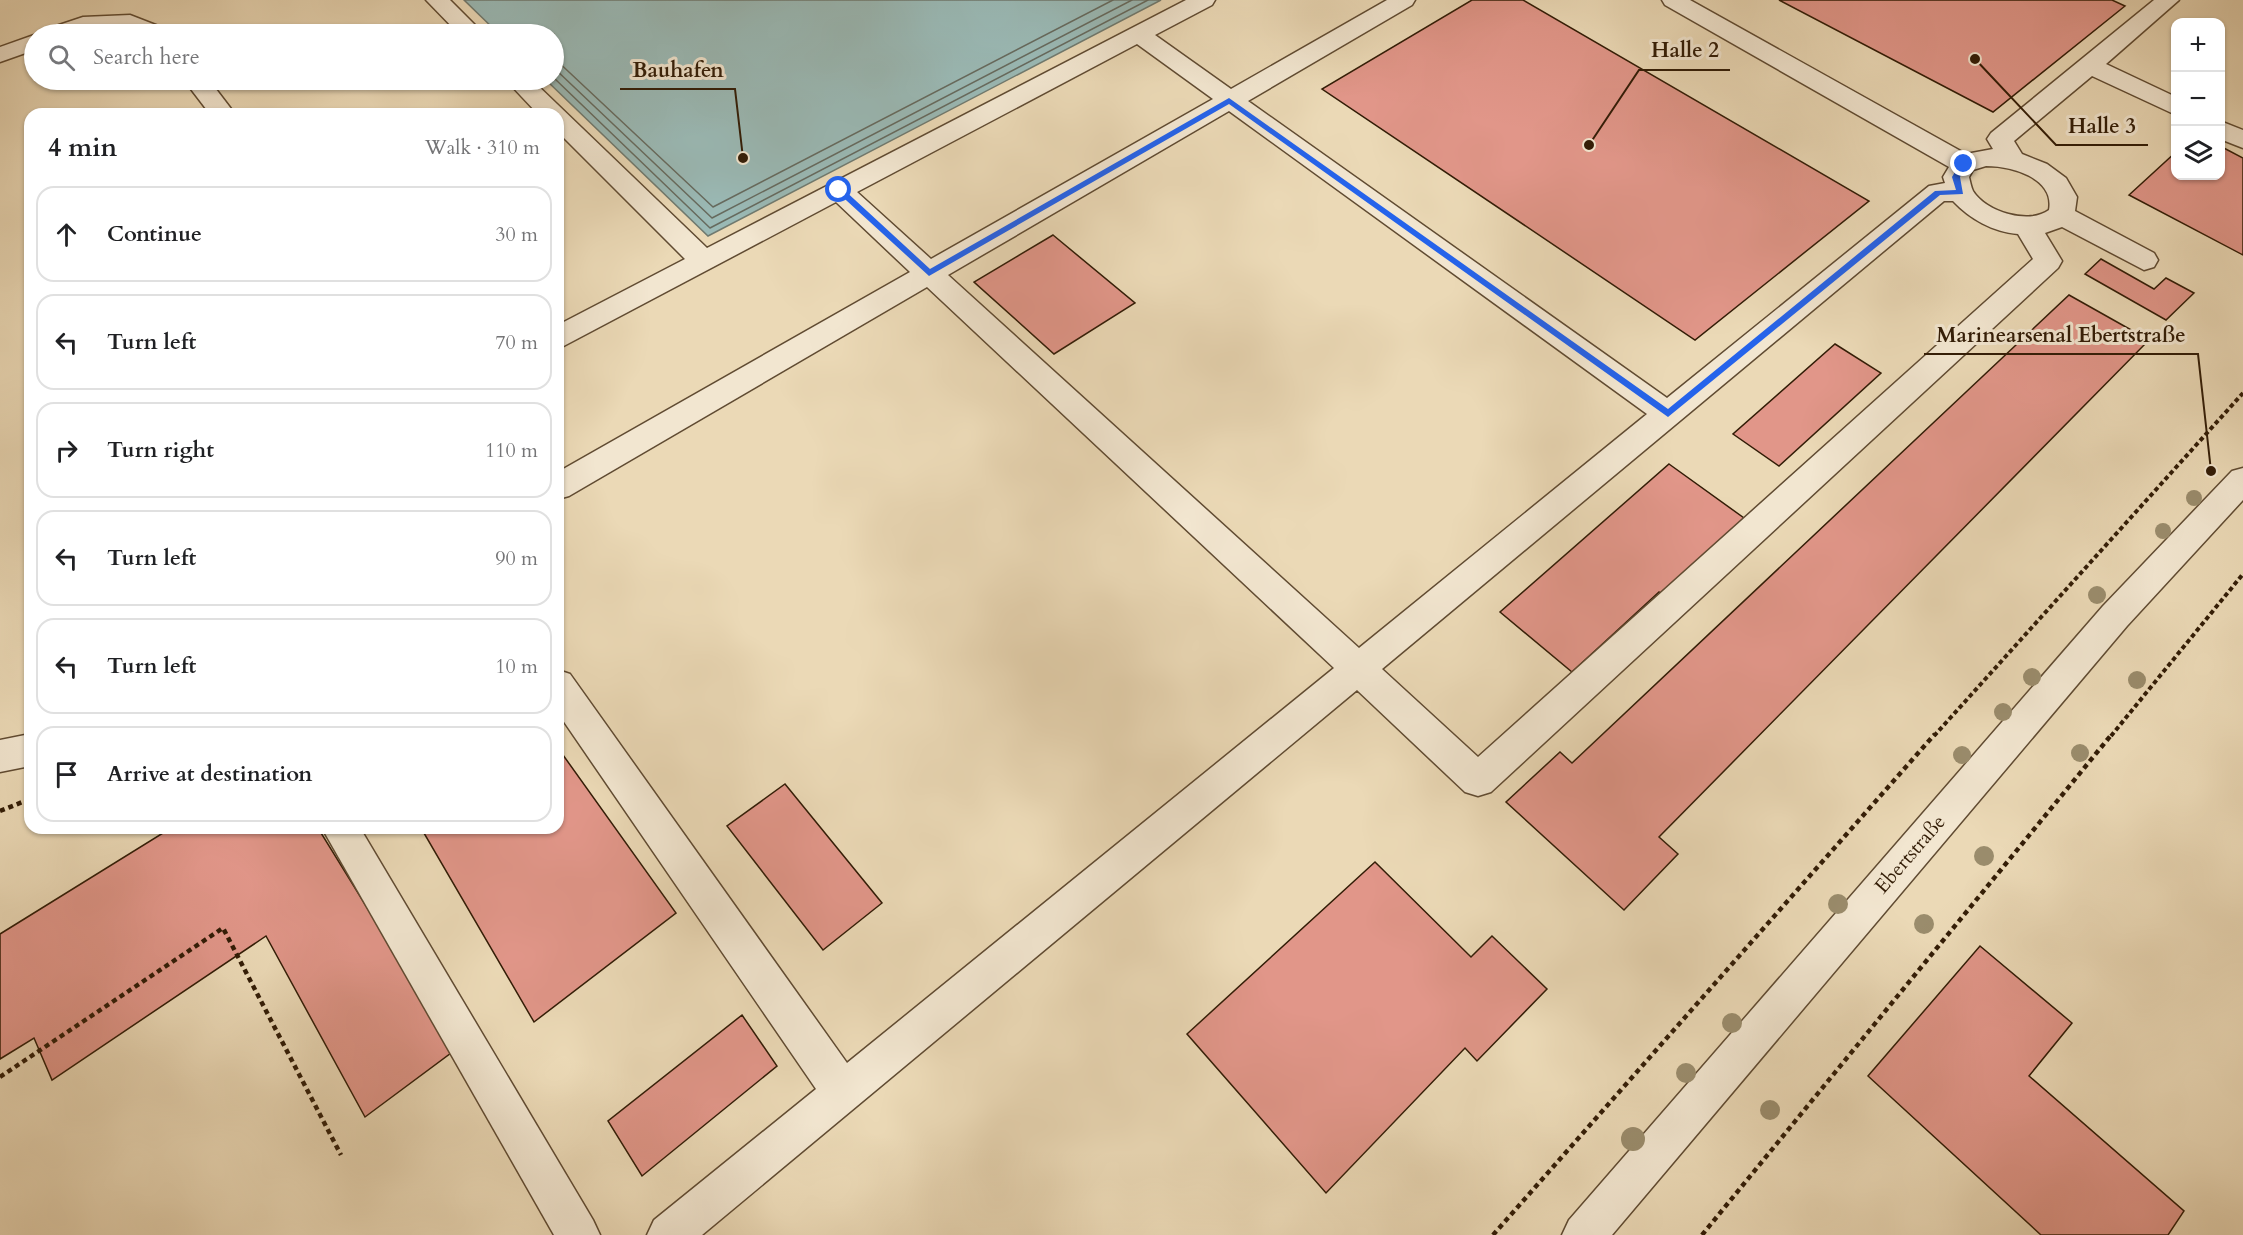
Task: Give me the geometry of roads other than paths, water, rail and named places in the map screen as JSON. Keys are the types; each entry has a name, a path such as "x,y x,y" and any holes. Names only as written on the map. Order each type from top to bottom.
{"street":[{"path":"437,0 462,24"},
{"path":"564,335 1204,0"},
{"path":"564,484 1404,0"},
{"path":"1673,0 1964,164"},
{"path":"2012,159 2000,139 2168,0"},
{"path":"82,24 130,22 135,24"},
{"path":"1138,34 1668,414"},
{"path":"0,55 24,46"},
{"path":"2089,65 2171,105"},
{"path":"204,90 218,108"},
{"path":"528,90 547,108"},
{"path":"564,124 704,261"},
{"path":"2225,131 2243,140"},
{"path":"1985,157 2012,159 2044,173 2056,184 2064,195 2065,206 2061,215 2041,225 2027,226 1995,219 1980,212 1960,192 1956,177 1964,164 1985,157"},
{"path":"839,190 1478,780 2048,261 2027,226"},
{"path":"669,1235 1938,192 1960,192"},
{"path":"2061,215 2144,260"},
{"name":"Ebertstraße","path":"1584,1235 2115,616 2243,480"},
{"path":"564,694 843,1093"},
{"path":"0,756 24,751"},
{"path":"344,834 578,1235"}],"water":[{"path":"464,0 1161,0 708,236 556,90 564,90 564,24 489,24"}],"place":[{"name":"Halle 3","path":"1975,59"},
{"name":"Halle 2","path":"1589,145"},
{"name":"Bauhafen","path":"743,158"},
{"name":"Marinearsenal Ebertstraße","path":"2211,471"}]}
